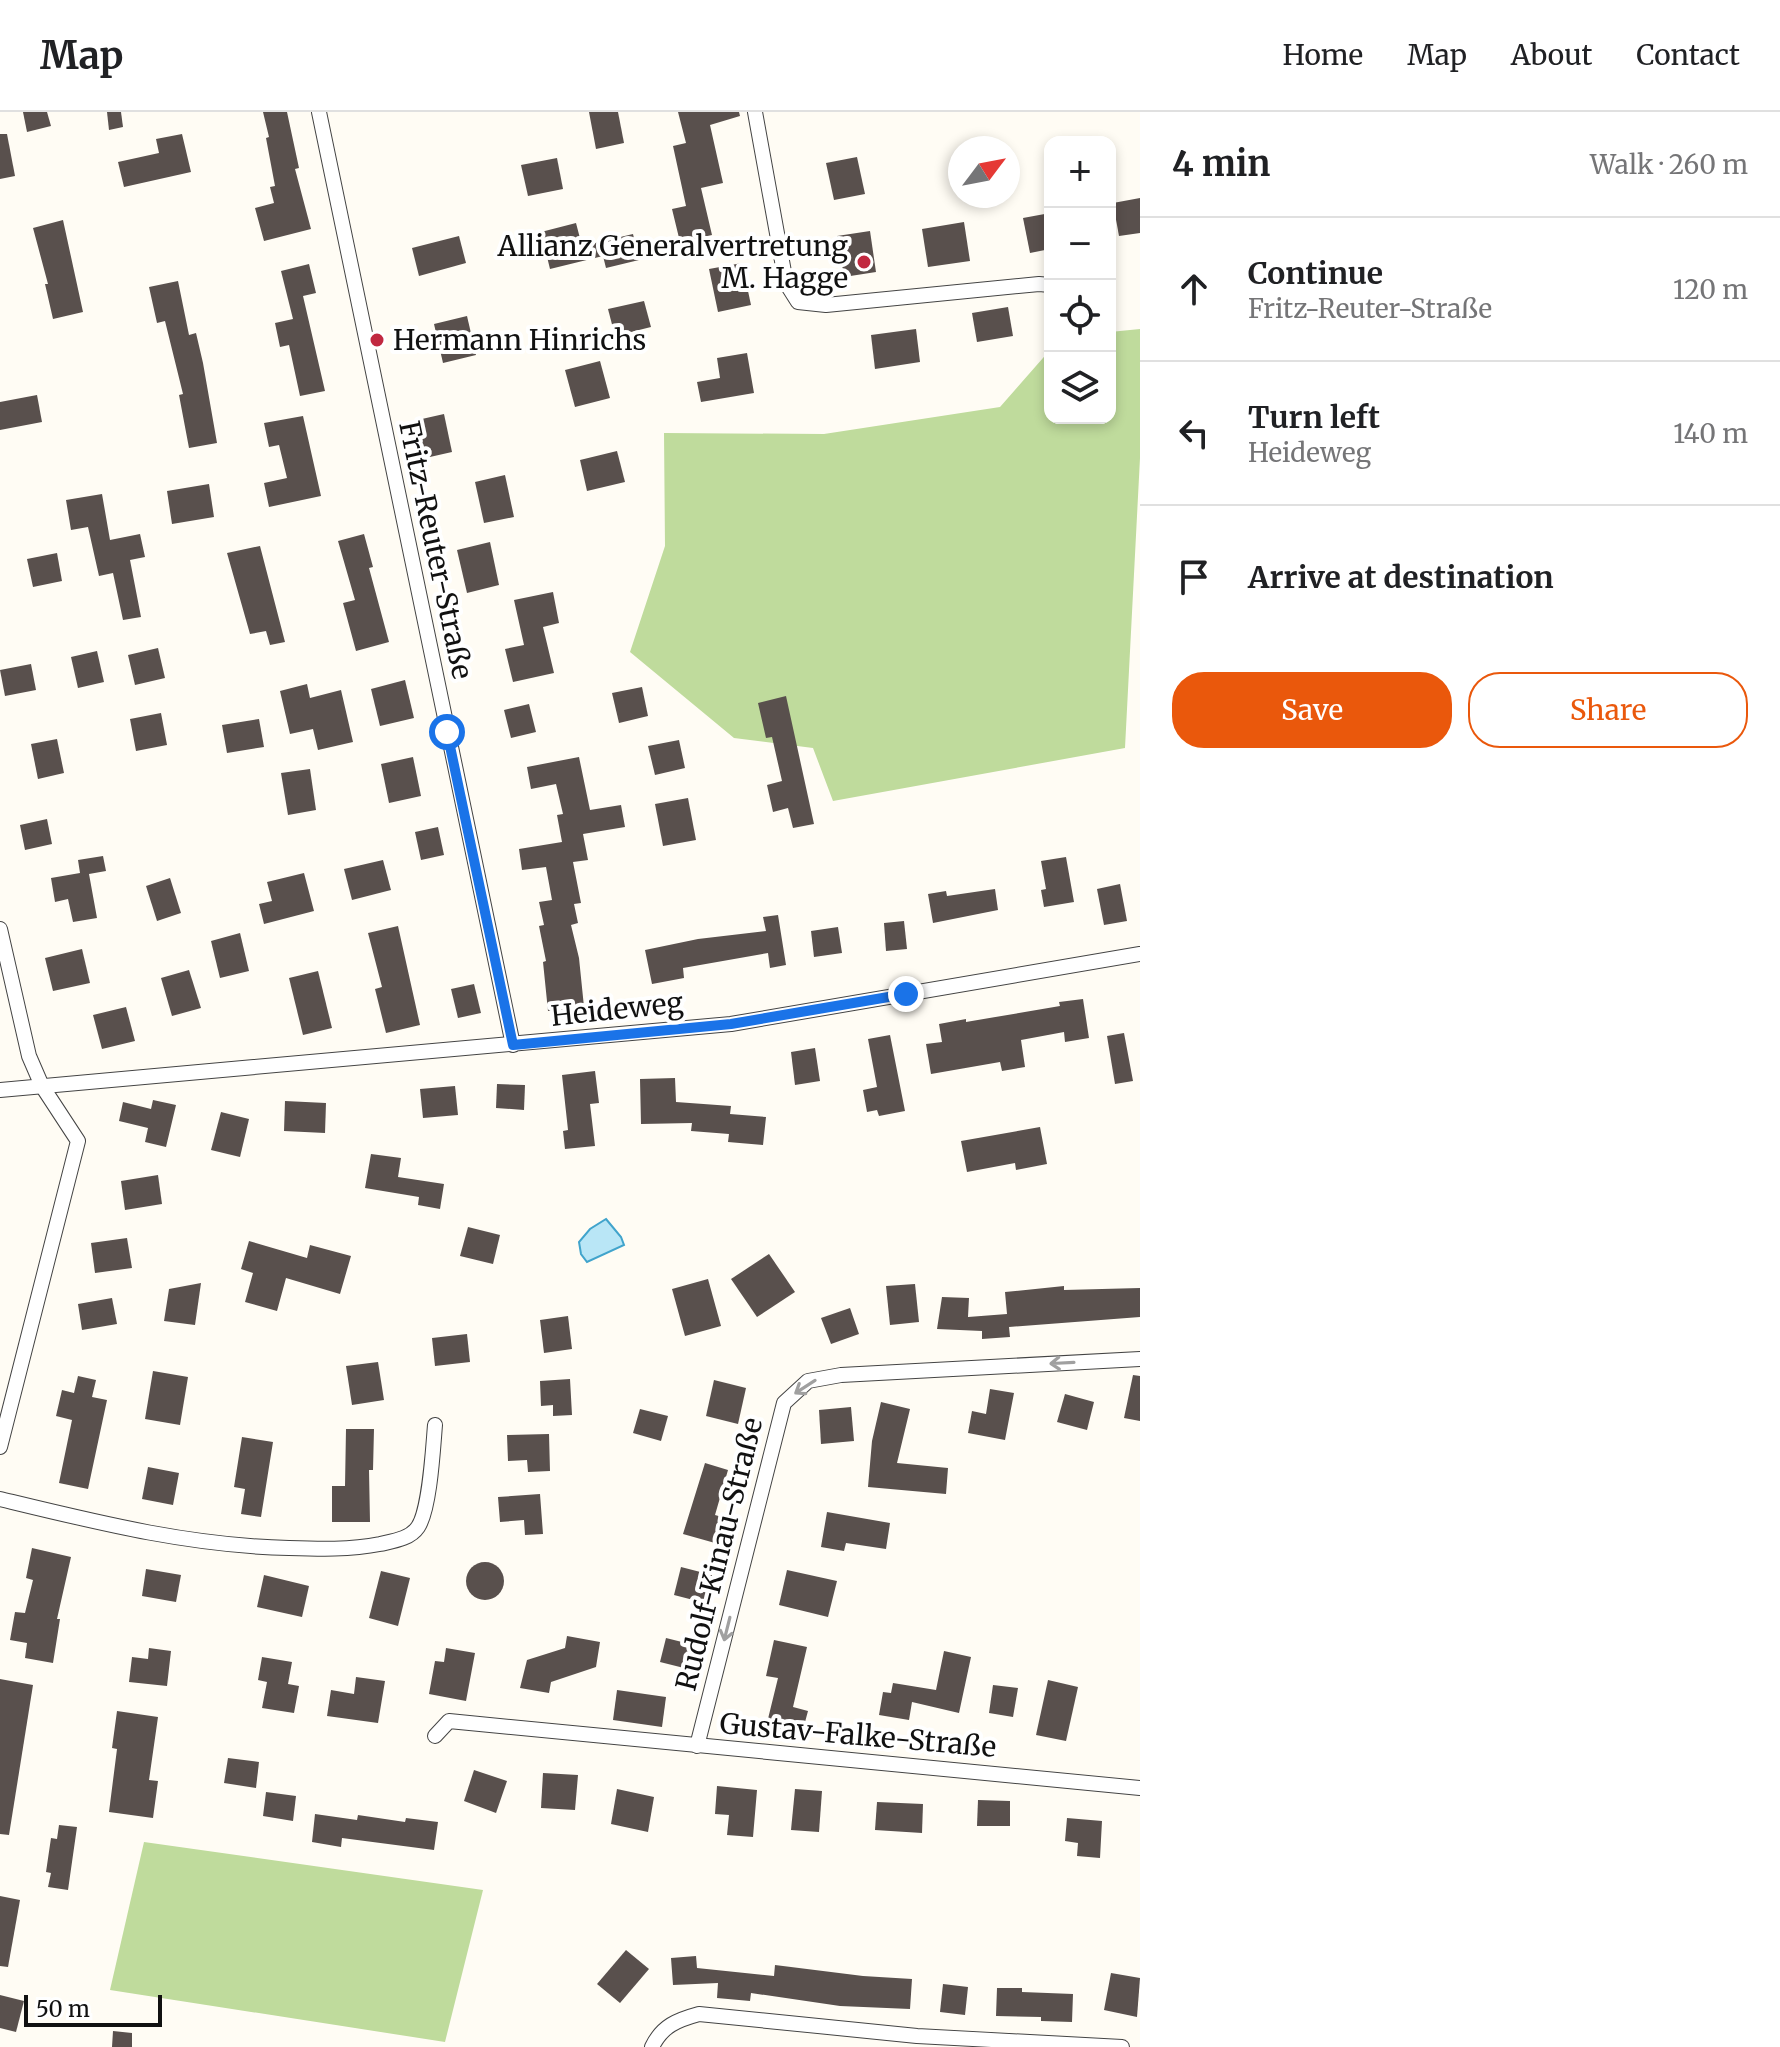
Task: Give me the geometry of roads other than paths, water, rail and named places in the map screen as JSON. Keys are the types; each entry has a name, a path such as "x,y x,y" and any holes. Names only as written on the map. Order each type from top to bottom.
{"street":[{"name":"Fritz-Reuter-Straße","path":"319,112 513,1045"},
{"path":"755,112 786,283 798,302 826,305 1044,284"},
{"path":"0,929 29,1056 42,1086 78,1141 0,1447"},
{"name":"Heideweg","path":"0,1090 731,1024 1140,954"},
{"name":"Rudolf-Kinau-Straße","path":"697,1746 784,1403 808,1381 841,1375 1140,1359"},
{"path":"0,1499 106,1525 189,1540 265,1548 335,1550 373,1545 403,1538 418,1527 429,1491 435,1425"},
{"name":"Gustav-Falke-Straße","path":"435,1736 449,1721 1140,1788"},
{"path":"652,2047 657,2036 674,2021 699,2014 916,2041 1122,2047"}],"water":[{"path":"606,1219 624,1245 587,1262 581,1254 579,1242 590,1229"}],"place":[{"name":"Allianz Generalvertretung M. Hagge","path":"864,262"},
{"name":"Hermann Hinrichs","path":"377,340"}]}
